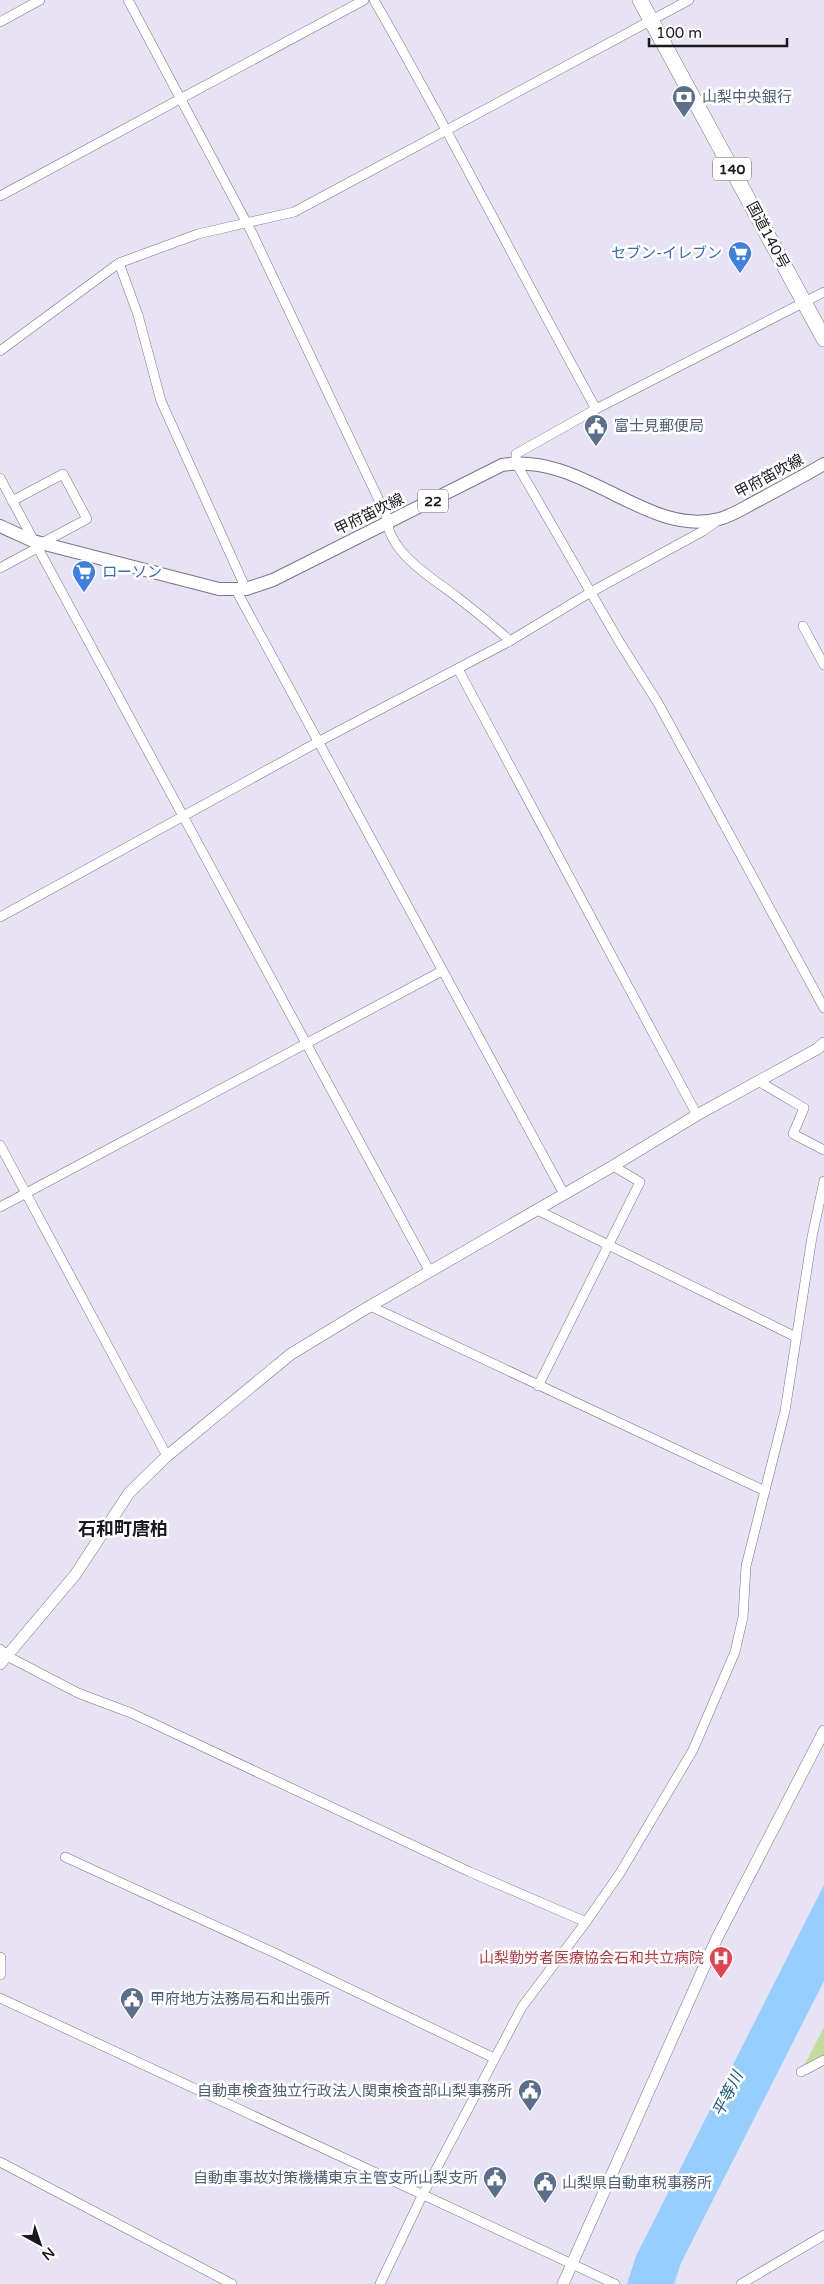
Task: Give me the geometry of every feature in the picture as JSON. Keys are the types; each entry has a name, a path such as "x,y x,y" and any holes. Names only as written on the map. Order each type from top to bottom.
{"highway":[{"name":"国道140号","path":"640,0 824,339"}],"main road":[{"name":"甲府笛吹線","path":"0,526 38,544 193,583 241,589 273,580 502,465 516,463 545,464 676,520 696,522 720,519 824,464"}],"street":[{"path":"0,22 40,0"},
{"path":"128,0 245,223 252,232 386,515 386,524 391,537 423,572 491,623 510,641"},
{"path":"0,196 364,0"},
{"path":"374,0 596,409"},
{"path":"0,351 118,263 198,234 294,212 689,0"},
{"path":"118,263 138,316 161,401 241,589 318,742 564,1194"},
{"path":"824,292 596,409 516,454 516,463 658,703 824,1008"},
{"path":"0,568 38,544 87,519 63,474 12,501"},
{"path":"0,478 38,544 430,1272"},
{"path":"0,917 318,742 510,641 591,592 703,531 720,519"},
{"path":"803,626 824,665"},
{"path":"458,669 698,1114"},
{"path":"0,1207 442,971"},
{"path":"586,1922 479,1876 140,1717 78,1693 2,1657 75,1575 129,1493 167,1456 292,1354 370,1306 613,1166 698,1114 818,1049 824,1043"},
{"path":"758,1081 804,1108 793,1134 824,1150"},
{"path":"0,1145 167,1456"},
{"path":"538,1386 640,1182 613,1166"},
{"path":"380,2284 422,2196 522,2007 620,1873 693,1750 728,1669 740,1633 745,1598 746,1566 785,1411 796,1337 824,1181"},
{"path":"537,1210 796,1337"},
{"path":"370,1306 765,1491"},
{"path":"563,2284 717,1938 824,1731"},
{"path":"65,1857 277,1954 494,2058"},
{"path":"0,1958 0,1974"},
{"path":"0,1998 422,2196 615,2284"},
{"path":"801,2072 824,2060"},
{"path":"0,2162 232,2284"},
{"path":"741,2284 824,2235"}],"green space":[{"path":"824,2027 824,2060 801,2072"}],"water":[{"name":"平等川","path":"824,1885 824,1981 681,2263 674,2284 627,2284 636,2256"}],"place":[{"name":"山梨中央銀行","path":"684,118"},
{"name":"セブン-イレブン","path":"740,274"},
{"name":"富士見郵便局","path":"596,447"},
{"name":"ローソン","path":"84,593"},
{"name":"山梨勤労者医療協会石和共立病院","path":"721,1979"},
{"name":"甲府地方法務局石和出張所","path":"132,2020"},
{"name":"自動車検査独立行政法人関東検査部山梨事務所","path":"530,2112"},
{"name":"自動車事故対策機構東京主管支所山梨支所","path":"495,2199"},
{"name":"山梨県自動車税事務所","path":"545,2204"}],"district":[{"name":"石和町唐柏","path":"123,1529"}]}
